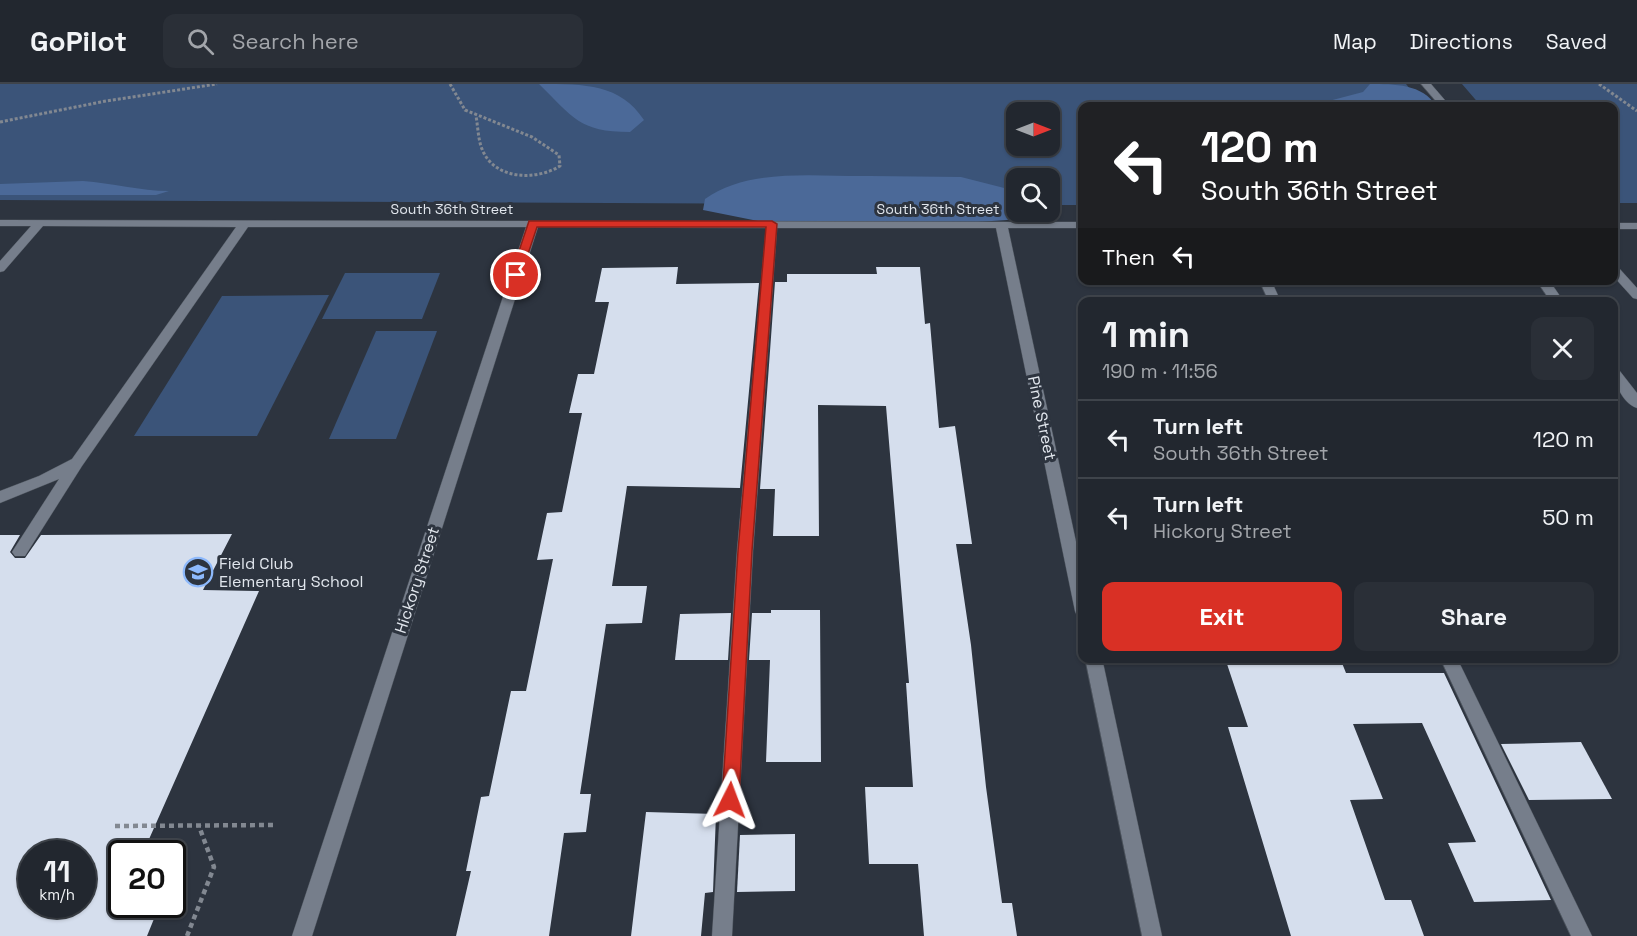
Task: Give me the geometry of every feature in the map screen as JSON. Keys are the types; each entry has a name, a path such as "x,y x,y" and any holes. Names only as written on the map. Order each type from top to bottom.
{"street":[{"path":"1426,84 1442,102"},
{"name":"South 36th Street","path":"0,223 1078,225"},
{"path":"0,268 39,223"},
{"path":"20,552 78,462 243,224"},
{"name":"Hickory Street","path":"302,936 532,224"},
{"path":"722,936 745,551 772,224"},
{"name":"Pine Street","path":"1001,224 1078,587"},
{"path":"1618,226 1637,226"},
{"path":"1618,274 1637,295"},
{"path":"1618,378 1637,403"},
{"path":"0,497 44,480 78,462"},
{"path":"1094,663 1152,936"},
{"path":"1450,663 1582,936"}],"path":[{"path":"0,122 106,101 217,84"},
{"path":"450,84 458,102 465,110 513,128 546,144 560,155 560,166 555,170 530,176 496,167 482,150 476,116"},
{"path":"1599,84 1637,111"},
{"path":"115,826 275,825"},
{"path":"187,936 214,867 199,826"}],"shaded area":[{"path":"0,84 1406,84 1421,102 1078,102 1078,205 1060,205 1060,168 1006,168 1006,205 0,200"},
{"path":"539,84 600,88 624,99 644,120 630,132 588,126 569,114"},
{"path":"1370,84 1398,85 1416,89 1433,102 1325,102 1363,92"},
{"path":"1462,84 1637,84 1637,203 1618,203 1618,102 1478,102"},
{"path":"807,175 961,177 1006,188 1006,220 763,222 703,210 705,199 742,182"},
{"path":"83,181 169,191 156,195 0,195 0,184"},
{"path":"345,273 440,273 422,319 322,319"},
{"path":"329,295 257,436 134,436 222,296"},
{"path":"376,331 437,331 396,439 329,439"}],"building":[{"path":"678,267 676,284 759,283 740,488 627,486 612,586 647,586 642,623 606,624 580,794 591,794 586,832 564,833 549,936 456,936 471,871 466,871 481,797 489,796 511,691 526,691 553,559 537,560 547,513 562,512 582,413 569,413 578,374 594,374 609,302 595,302 602,268"},
{"path":"876,267 920,267 925,324 930,323 939,428 955,426 972,544 956,544 971,645 986,787 1002,903 1012,903 1017,936 924,936 918,864 869,864 865,787 913,787 906,683 909,683 886,406 818,405 819,536 773,536 775,489 760,489 775,282 787,282 787,274 877,274"},
{"path":"232,534 203,590 259,591 149,840 108,840 108,918 154,918 147,936 0,936 0,535 20,535 10,552 15,558 25,558 41,535"},
{"path":"771,610 820,610 821,762 766,762 770,660 749,660 752,613 771,613"},
{"path":"731,613 728,660 675,660 680,614"},
{"path":"1227,663 1342,663 1346,673 1444,673 1551,900 1474,902 1448,843 1476,842 1422,723 1353,724 1383,799 1350,800 1385,900 1411,900 1424,936 1291,936 1228,727 1248,727"},
{"path":"1581,742 1612,799 1529,800 1501,744"},
{"path":"646,812 716,814 713,892 705,893 701,936 631,936"},
{"path":"795,834 795,891 737,892 740,835"}],"place":[{"name":"Field Club Elementary School","path":"198,572"}],"route":[{"path":"516,275 532,224 772,224 745,551 730,800"}]}
